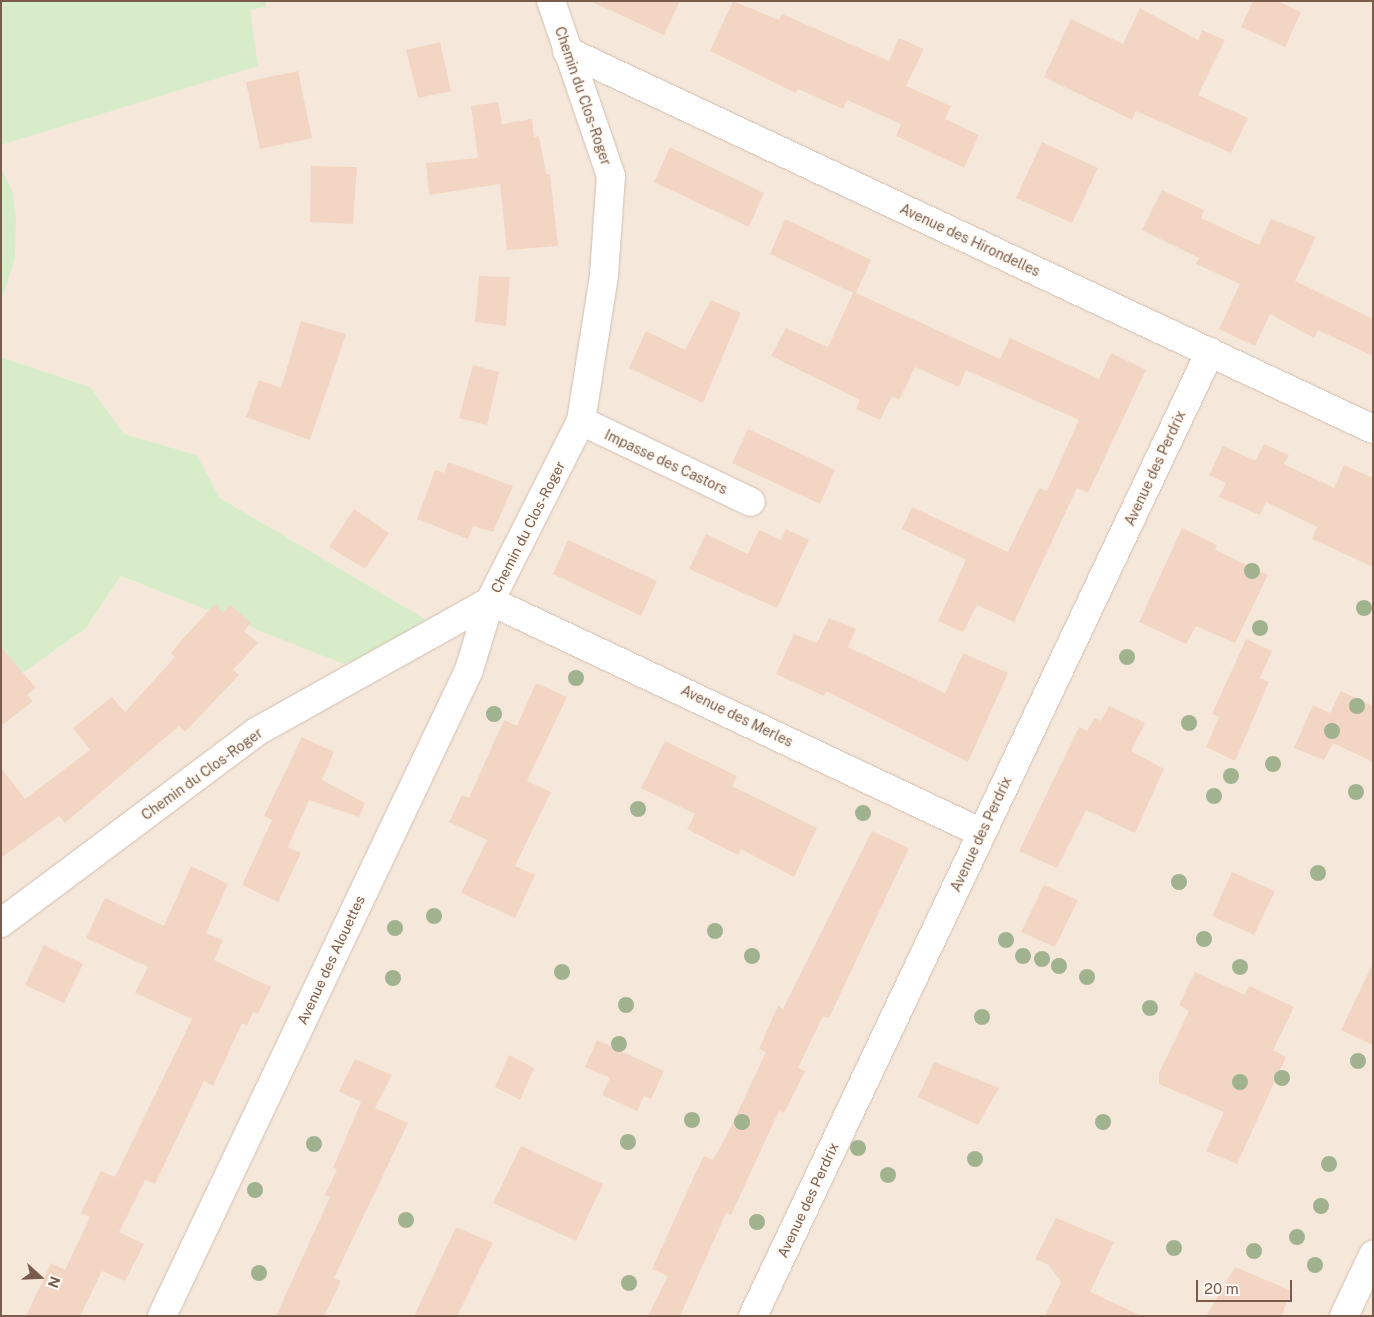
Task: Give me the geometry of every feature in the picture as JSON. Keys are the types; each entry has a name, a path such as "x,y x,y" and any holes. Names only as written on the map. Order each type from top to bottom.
{"street":[{"name":"Chemin du Clos-Roger","path":"1,923 256,732 490,601 581,422 604,275 610,176 551,1"},
{"name":"Avenue des Hirondelles","path":"568,51 1373,429"},
{"name":"Avenue des Perdrix","path":"752,1316 1210,352"},
{"name":"Impasse des Castors","path":"581,422 750,502"},
{"name":"Avenue des Merles","path":"490,601 982,833"},
{"name":"Avenue des Alouettes","path":"162,1316 469,670 490,601"},
{"path":"1344,1316 1373,1255"}],"shaded area":[{"path":"267,1 1373,1 1373,1316 1,1316 1,665 20,675 86,628 121,576 344,663 427,620 220,498 197,455 124,434 90,387 1,357 1,71 12,51 266,7"}],"green space":[{"path":"1,1 267,1 266,7 250,10 258,66 1,145"},
{"path":"1,169 12,189 16,217 15,258 1,302"},
{"path":"1,357 90,387 124,434 197,455 220,498 427,620 420,640 344,664 121,576 86,628 20,675 1,665"}],"building":[{"path":"590,1 680,1 664,35"},
{"path":"733,1 779,20 782,14 889,61 899,38 924,49 906,86 951,106 945,119 979,135 964,168 896,136 901,124 847,100 843,109 798,89 796,93 710,51"},
{"path":"1253,1 1278,1 1301,12 1285,47 1241,27"},
{"path":"1140,8 1198,40 1202,30 1225,40 1198,95 1248,118 1231,153 1136,111 1132,120 1044,77 1071,19 1123,44"},
{"path":"440,42 451,91 418,98 406,50"},
{"path":"298,71 312,138 260,149 246,82"},
{"path":"498,102 502,124 532,119 534,137 539,136 546,174 550,174 558,246 507,250 500,184 429,195 426,163 478,158 471,106"},
{"path":"1042,142 1098,168 1072,223 1016,198"},
{"path":"670,147 764,193 749,227 654,182"},
{"path":"311,166 357,167 353,224 310,222"},
{"path":"1162,190 1204,210 1201,218 1259,245 1271,219 1316,237 1295,281 1373,319 1373,356 1318,330 1314,338 1270,314 1255,346 1219,329 1240,284 1196,264 1199,258 1142,230"},
{"path":"785,219 871,260 856,293 1000,359 1010,338 1099,379 1111,353 1146,370 1088,493 1077,488 1014,622 977,605 963,632 938,621 966,560 902,529 912,507 1008,552 1039,488 1047,491 1079,420 966,370 959,387 915,367 899,400 892,396 880,420 856,409 860,400 771,356 786,328 828,347 853,293 770,254"},
{"path":"479,276 510,277 506,326 475,322"},
{"path":"711,300 741,313 703,403 629,368 646,331 685,350"},
{"path":"301,321 346,334 310,440 246,417 259,380 281,388"},
{"path":"473,365 499,372 487,425 459,418"},
{"path":"748,429 835,470 820,504 732,463"},
{"path":"1264,444 1289,455 1284,464 1334,488 1344,465 1373,478 1373,567 1312,539 1317,527 1266,502 1260,515 1219,497 1226,483 1209,475 1223,446 1255,461"},
{"path":"448,462 513,486 493,532 473,526 468,539 417,519 435,470 444,473"},
{"path":"354,509 389,533 365,569 329,547"},
{"path":"1182,528 1217,545 1215,550 1268,575 1235,643 1196,626 1186,644 1139,622"},
{"path":"786,529 809,540 777,608 689,569 706,534 748,554 759,530 781,540"},
{"path":"568,540 657,581 641,616 553,574"},
{"path":"215,604 223,613 230,605 251,623 244,631 258,643 233,670 239,675 185,732 179,726 65,823 59,816 1,858 1,768 25,799 90,750 73,728 112,697 125,712 175,657 171,654 178,644"},
{"path":"829,618 856,629 848,647 945,693 963,653 1008,673 968,762 826,691 824,696 776,674 794,634 817,643"},
{"path":"1246,639 1272,651 1260,678 1269,682 1235,761 1206,747 1219,717 1212,714"},
{"path":"1,647 36,688 27,695 33,701 1,726"},
{"path":"536,683 567,697 527,781 551,792 515,866 535,875 515,918 461,893 487,840 449,822 462,795 469,798 504,720 517,726"},
{"path":"1341,691 1373,706 1373,762 1333,743 1324,760 1294,748 1313,705 1330,713"},
{"path":"1109,706 1145,723 1131,751 1164,769 1135,833 1086,810 1057,868 1019,851 1079,727 1087,731 1095,718 1101,721"},
{"path":"302,737 334,752 322,780 365,803 359,817 309,800 288,847 301,853 278,902 242,885 272,820 264,816"},
{"path":"665,741 737,776 732,786 817,828 794,877 741,849 738,855 687,829 695,814 641,788"},
{"path":"872,831 909,848 829,1018 823,1016 798,1068 805,1071 784,1113 779,1111 731,1215 726,1213 680,1316 648,1316 668,1276 652,1269 696,1172 704,1156 713,1160 727,1135 766,1052 759,1049 778,1006 783,1009"},
{"path":"191,866 228,884 206,933 223,940 214,960 271,987 258,1014 253,1012 247,1026 242,1023 213,1086 204,1081 155,1184 145,1180 119,1232 144,1244 125,1281 102,1271 80,1316 26,1316 51,1263 65,1270 90,1217 81,1213 101,1171 115,1177 192,1019 135,993 148,967 86,938 105,898 164,926"},
{"path":"1232,872 1275,891 1254,935 1212,916"},
{"path":"1044,885 1078,900 1055,947 1021,932"},
{"path":"44,945 83,964 64,1003 25,985"},
{"path":"1373,963 1373,1045 1341,1030"},
{"path":"1195,972 1245,995 1249,986 1294,1007 1273,1050 1286,1057 1237,1164 1206,1151 1224,1112 1159,1084 1159,1073 1189,1011 1179,1005"},
{"path":"597,1040 664,1071 651,1099 644,1096 637,1111 602,1095 610,1078 585,1067"},
{"path":"509,1055 534,1068 520,1100 495,1087"},
{"path":"355,1059 392,1075 375,1108 408,1123 334,1278 341,1281 324,1316 276,1316 330,1197 325,1195 337,1170 333,1168 361,1102 339,1091"},
{"path":"934,1062 999,1088 978,1125 918,1097"},
{"path":"521,1146 603,1184 576,1241 493,1203"},
{"path":"1056,1218 1114,1242 1090,1292 1142,1316 1045,1316 1061,1282 1049,1265 1035,1259"},
{"path":"456,1227 493,1243 457,1316 414,1316"},
{"path":"1235,1267 1292,1291 1281,1316 1206,1316"}]}
